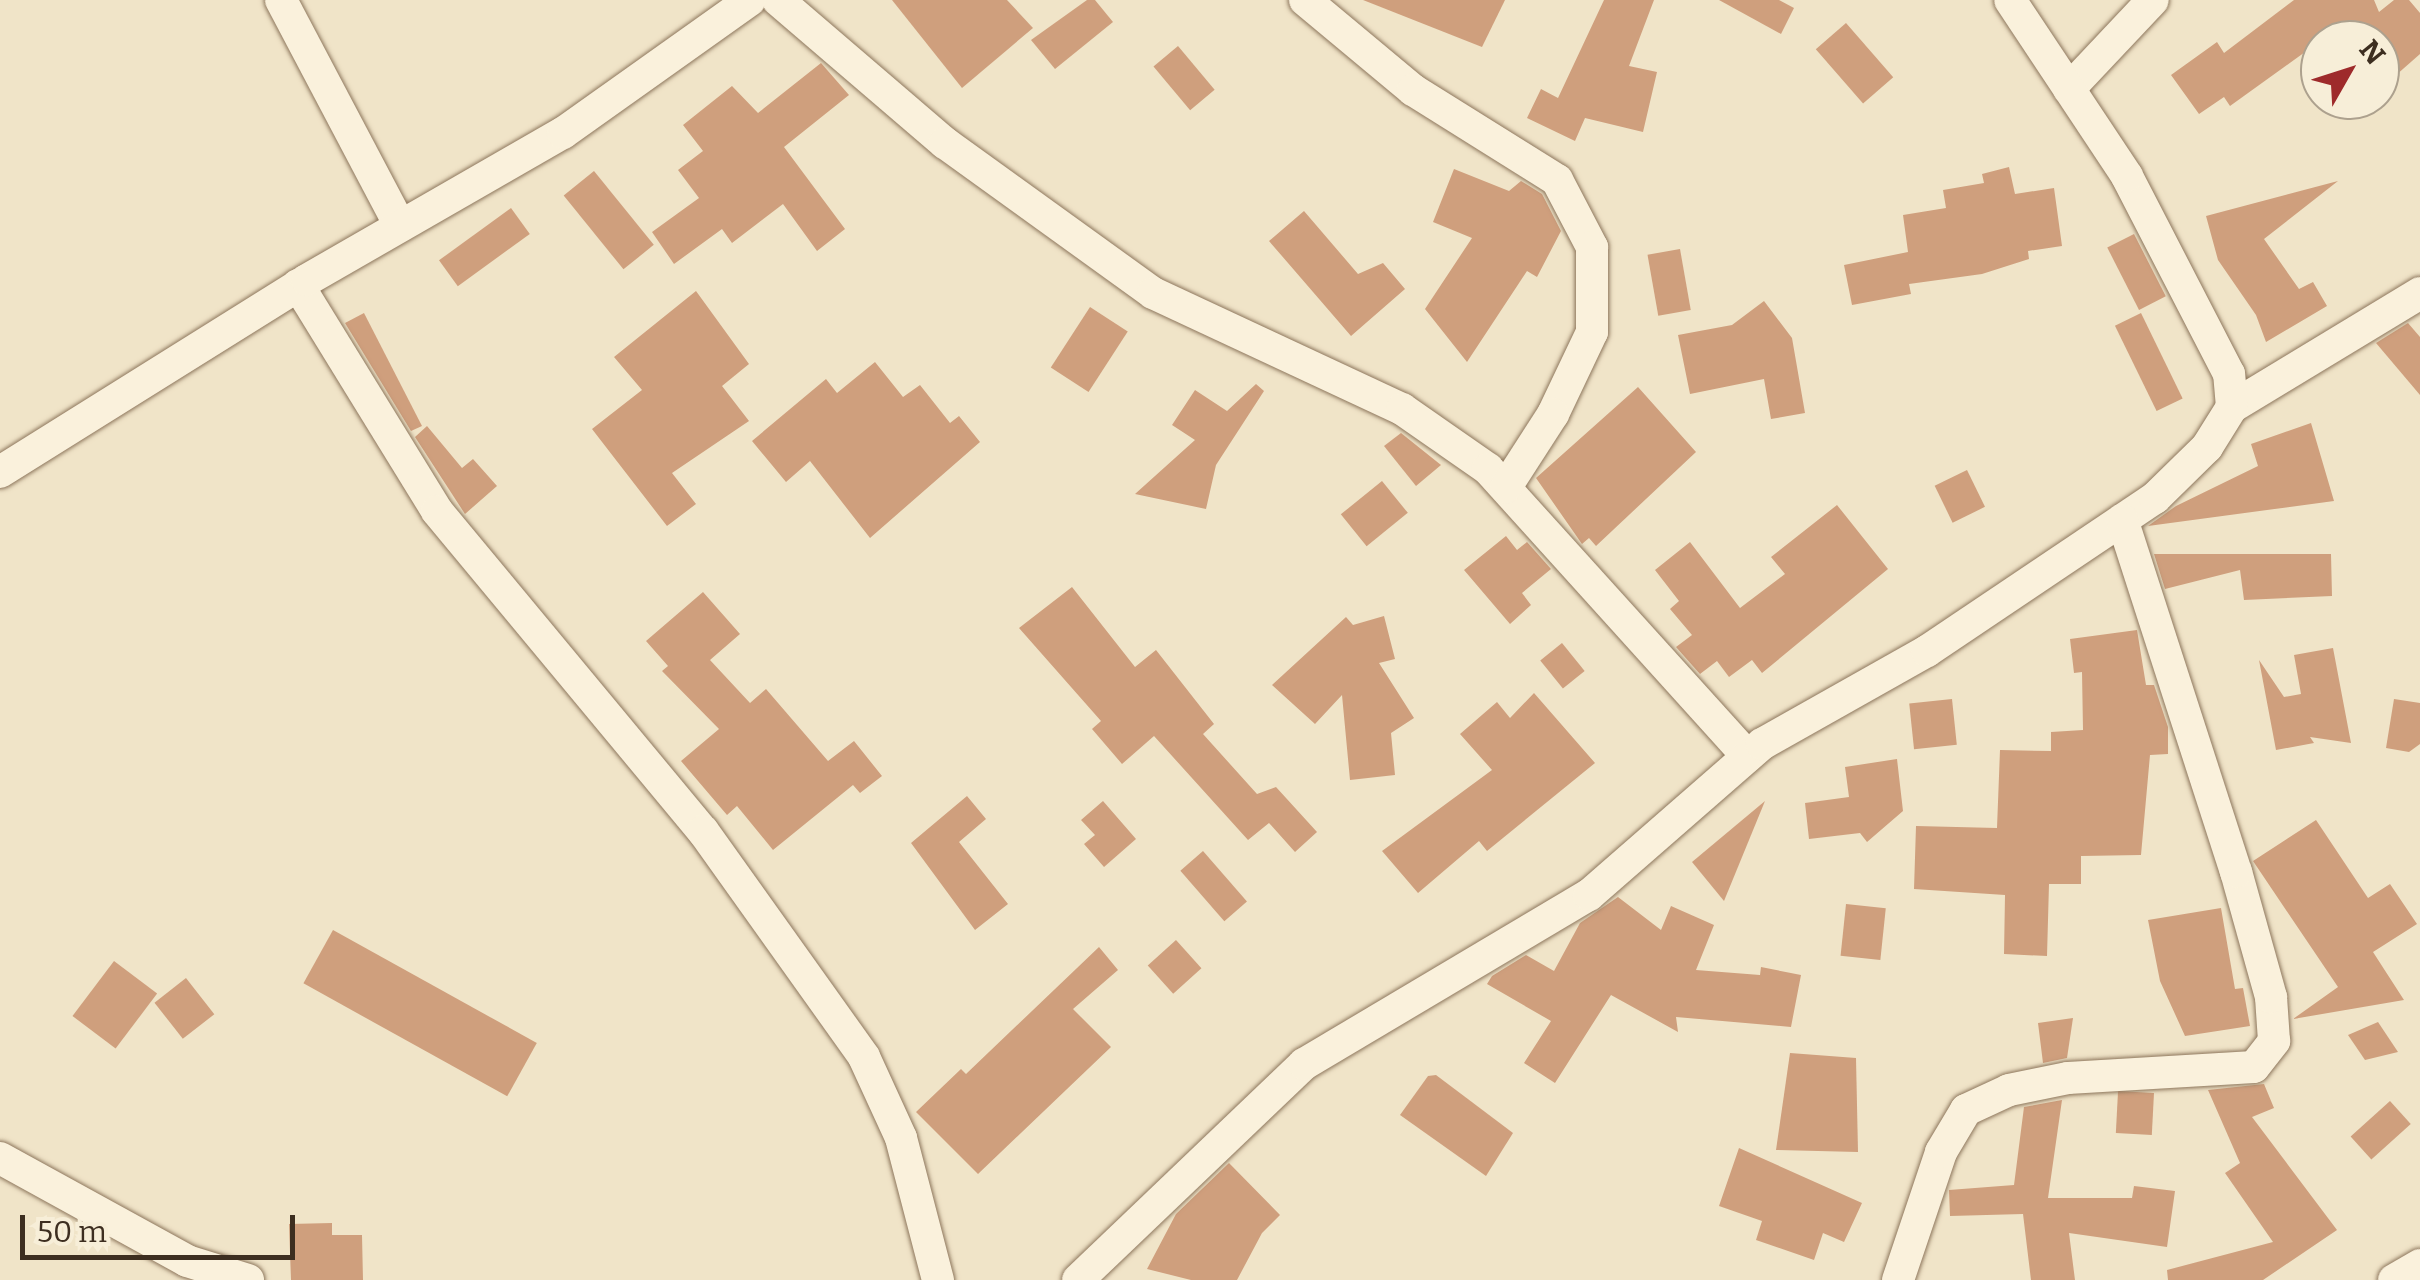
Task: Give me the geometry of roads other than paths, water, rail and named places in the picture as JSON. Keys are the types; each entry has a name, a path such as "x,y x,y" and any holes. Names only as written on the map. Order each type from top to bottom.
{"street":[{"path":"281,0 400,226"},
{"path":"0,472 298,285 563,133 750,0"},
{"path":"778,0 945,143 1153,294 1402,409 1506,488 1747,756"},
{"path":"1305,0 1412,90 1557,180 1592,247 1592,332 1554,414 1506,488"},
{"path":"2010,0 2127,176 2229,374 2232,407"},
{"path":"2069,89 2153,0"},
{"path":"298,285 437,511 556,662 703,831 864,1057 901,1138 938,1280"},
{"path":"1078,1280 1304,1064 1588,895 1747,756 1927,651 2122,520 2207,447 2232,407 2420,292"},
{"path":"1898,1280 1941,1152 1966,1110 2008,1090 2068,1078 2254,1066 2274,1040 2271,997 2236,872 2122,520"},
{"path":"0,1158 187,1260 248,1280"},
{"path":"2394,1280 2420,1265"}]}
